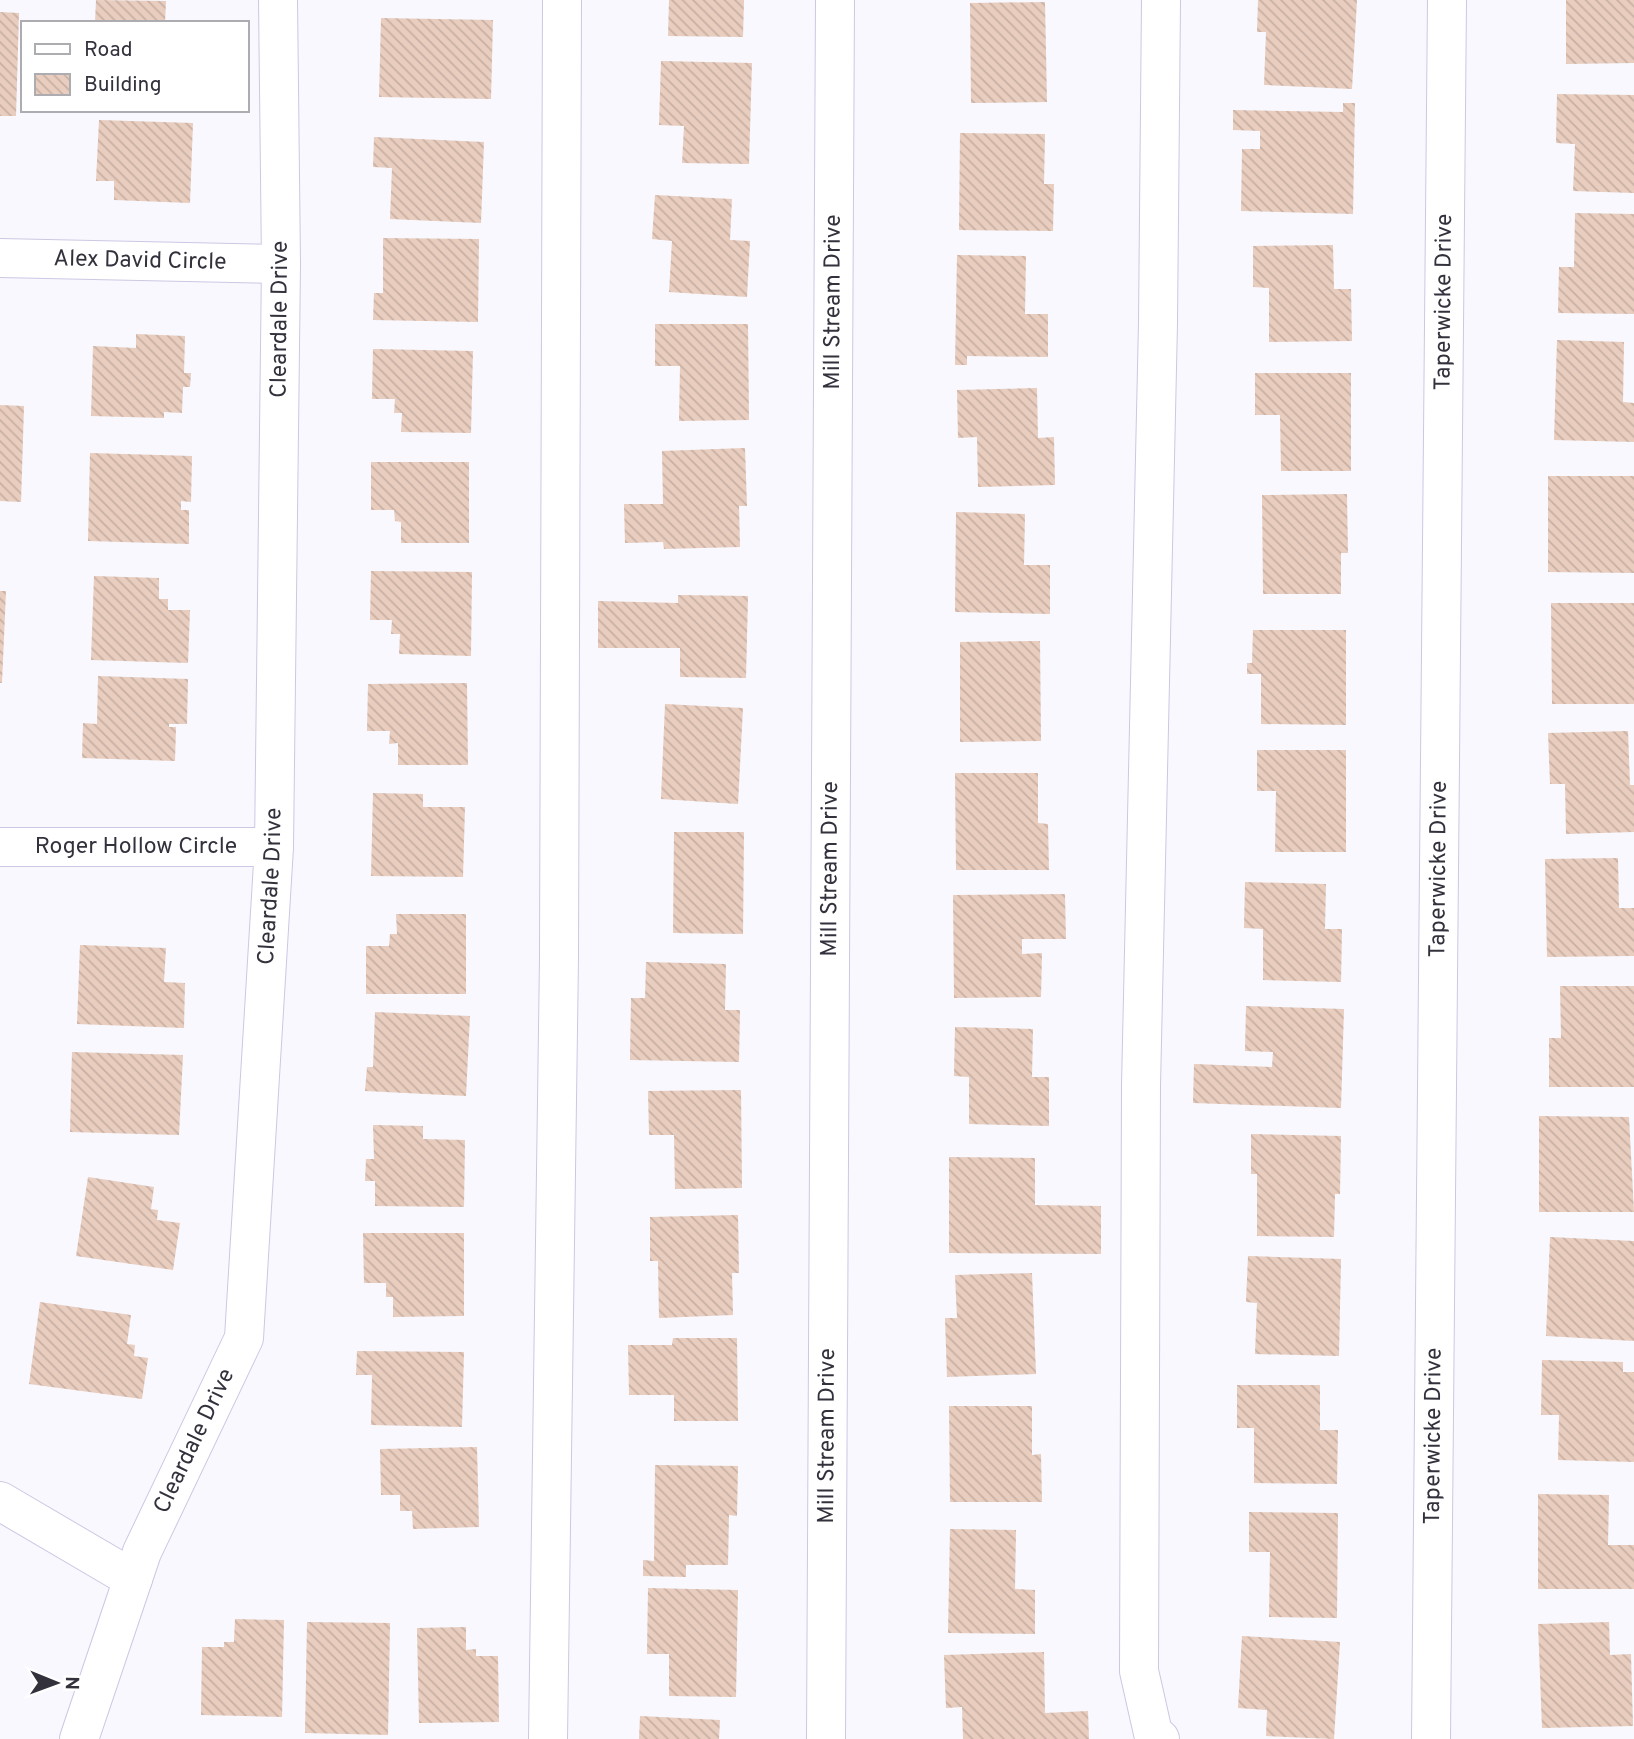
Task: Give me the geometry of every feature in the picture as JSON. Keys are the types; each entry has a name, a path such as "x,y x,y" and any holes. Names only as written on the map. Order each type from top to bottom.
{"street":[{"name":"Cleardale Drive","path":"79,1739 142,1552 244,1338 274,848 281,264 278,0"},
{"path":"548,1739 559,958 562,0"},
{"name":"Mill Stream Drive","path":"826,1739 835,0"},
{"path":"1160,1739 1153,1733 1139,1671 1139,1643 1141,1086 1158,323 1161,0"},
{"name":"Taperwicke Drive","path":"1431,1739 1447,0"},
{"name":"Alex David Circle","path":"0,258 281,264"},
{"name":"Roger Hollow Circle","path":"0,847 274,848"},
{"path":"0,1501 133,1579"}],"building":[{"path":"96,0 166,1 165,21 95,21"},
{"path":"669,0 744,0 743,37 668,36"},
{"path":"1258,0 1357,0 1352,89 1264,85 1266,32 1257,32"},
{"path":"1566,0 1634,0 1634,63 1566,64"},
{"path":"1045,2 1047,102 971,103 970,3"},
{"path":"0,12 19,13 16,116 0,116"},
{"path":"381,18 493,20 491,99 379,97"},
{"path":"661,61 752,63 749,164 682,163 684,126 659,125"},
{"path":"1557,94 1634,95 1634,193 1573,191 1575,144 1556,143"},
{"path":"1343,103 1355,103 1353,214 1241,211 1242,149 1260,149 1260,131 1233,130 1233,110 1343,112"},
{"path":"99,120 193,123 190,203 114,200 114,181 96,181"},
{"path":"960,133 1045,134 1044,184 1054,184 1053,231 959,230"},
{"path":"374,137 484,142 481,223 390,219 392,168 373,167"},
{"path":"655,195 732,199 730,240 750,241 747,297 669,292 672,241 652,239"},
{"path":"1575,213 1634,214 1634,314 1558,313 1559,267 1574,267"},
{"path":"383,238 479,239 478,322 373,320 374,293 383,293"},
{"path":"1333,245 1334,289 1351,289 1352,341 1269,342 1269,288 1253,287 1253,246"},
{"path":"957,255 1026,256 1025,314 1048,314 1048,357 967,356 967,365 955,365"},
{"path":"655,324 748,324 749,420 679,421 680,366 655,366"},
{"path":"136,334 185,336 184,373 191,373 190,387 183,387 182,413 164,412 164,418 91,416 93,346 136,348"},
{"path":"1557,340 1624,342 1623,402 1634,403 1634,442 1554,440"},
{"path":"373,349 473,351 471,433 401,432 402,413 394,413 395,399 372,399"},
{"path":"1255,373 1351,373 1351,471 1281,471 1280,415 1255,415"},
{"path":"1037,388 1038,438 1054,437 1055,485 978,487 977,437 958,438 957,390"},
{"path":"0,405 24,406 21,502 0,501"},
{"path":"745,448 747,506 739,506 740,547 664,549 663,542 625,543 624,504 663,504 662,451"},
{"path":"90,453 192,456 191,502 181,501 181,510 189,510 189,544 88,541"},
{"path":"371,462 469,462 469,543 401,543 401,522 395,521 394,510 371,510"},
{"path":"1548,476 1634,476 1634,573 1548,572"},
{"path":"1347,494 1348,553 1341,553 1341,594 1263,594 1262,495"},
{"path":"956,512 1025,514 1024,565 1050,565 1050,614 955,612"},
{"path":"371,571 472,572 471,656 399,654 400,634 391,634 392,620 370,620"},
{"path":"94,576 159,578 159,599 168,599 168,610 190,610 188,663 91,660"},
{"path":"0,591 6,591 2,683 0,683"},
{"path":"678,595 748,596 746,678 680,677 680,648 598,648 598,601 678,603"},
{"path":"1551,603 1634,603 1634,704 1552,704"},
{"path":"1253,630 1346,630 1346,725 1261,724 1261,674 1247,674 1247,663 1252,663"},
{"path":"1040,641 1041,741 960,742 960,642"},
{"path":"98,676 188,679 187,724 169,724 169,727 176,727 175,761 82,758 83,723 97,724"},
{"path":"467,683 468,765 398,765 398,743 389,744 390,731 367,731 368,684"},
{"path":"665,704 743,708 738,804 661,799"},
{"path":"1628,731 1630,785 1634,785 1634,832 1566,834 1565,784 1550,784 1548,733"},
{"path":"1257,750 1346,750 1346,852 1275,852 1276,791 1257,791"},
{"path":"955,773 1038,773 1038,823 1048,824 1049,870 956,870"},
{"path":"373,793 423,794 423,807 465,807 463,877 371,876"},
{"path":"674,832 744,832 743,934 673,933"},
{"path":"1618,858 1619,908 1634,908 1634,956 1547,957 1545,859"},
{"path":"1245,882 1326,884 1325,929 1342,929 1341,982 1263,980 1263,929 1244,928"},
{"path":"1065,894 1066,939 1022,939 1022,954 1042,953 1041,997 954,998 953,895"},
{"path":"396,914 466,914 466,994 366,994 366,946 389,946 390,934 397,934"},
{"path":"80,945 166,948 164,982 185,983 184,1028 77,1024"},
{"path":"646,962 726,964 725,1010 740,1010 739,1062 630,1060 631,998 645,998"},
{"path":"1560,986 1634,986 1634,1087 1549,1087 1549,1038 1561,1038"},
{"path":"1246,1006 1344,1009 1341,1108 1193,1103 1194,1064 1272,1067 1273,1052 1245,1051"},
{"path":"375,1012 470,1016 466,1096 365,1091 367,1067 373,1067"},
{"path":"955,1027 1033,1029 1032,1077 1049,1077 1049,1126 969,1124 969,1077 954,1076"},
{"path":"72,1052 183,1055 179,1135 70,1132"},
{"path":"741,1090 742,1188 675,1189 674,1135 649,1135 648,1091"},
{"path":"1539,1116 1629,1117 1634,1212 1539,1212"},
{"path":"373,1125 423,1126 423,1139 465,1140 464,1207 375,1206 375,1181 365,1181 366,1159 374,1159"},
{"path":"1251,1134 1341,1136 1340,1194 1335,1194 1334,1237 1257,1236 1257,1174 1251,1174"},
{"path":"949,1157 1035,1158 1035,1205 1101,1206 1101,1254 949,1253"},
{"path":"88,1177 154,1187 151,1209 158,1210 157,1220 180,1223 173,1270 76,1256"},
{"path":"738,1215 739,1273 732,1273 733,1315 659,1318 658,1261 650,1261 650,1217"},
{"path":"363,1233 464,1233 464,1316 393,1317 393,1297 386,1297 386,1283 364,1283"},
{"path":"1550,1237 1634,1241 1634,1341 1546,1336"},
{"path":"1248,1256 1341,1259 1339,1356 1255,1354 1257,1303 1246,1302"},
{"path":"1032,1273 1036,1374 947,1377 945,1318 957,1318 955,1275"},
{"path":"40,1302 131,1315 127,1344 135,1345 134,1356 148,1358 142,1399 29,1384"},
{"path":"673,1338 737,1338 738,1421 674,1421 674,1395 629,1395 628,1345 672,1345"},
{"path":"357,1351 464,1352 462,1427 371,1425 372,1375 356,1375"},
{"path":"1542,1360 1623,1362 1623,1372 1634,1372 1634,1462 1558,1460 1559,1415 1541,1415"},
{"path":"1237,1385 1320,1385 1320,1430 1338,1430 1337,1484 1254,1483 1254,1428 1237,1428"},
{"path":"949,1406 1032,1406 1032,1455 1041,1454 1042,1502 950,1502"},
{"path":"477,1447 479,1527 413,1529 412,1511 400,1511 400,1495 381,1495 380,1449"},
{"path":"655,1465 738,1466 737,1516 729,1515 728,1565 686,1565 686,1577 643,1576 643,1560 654,1561"},
{"path":"1538,1494 1609,1495 1608,1545 1634,1545 1634,1589 1538,1589"},
{"path":"1249,1512 1338,1513 1337,1618 1269,1617 1270,1552 1249,1552"},
{"path":"950,1529 1016,1530 1015,1589 1035,1590 1035,1634 948,1633"},
{"path":"648,1588 738,1590 736,1697 669,1696 669,1654 647,1654"},
{"path":"235,1619 284,1620 282,1717 201,1715 202,1647 224,1647 224,1642 234,1642"},
{"path":"307,1622 390,1623 388,1735 305,1733"},
{"path":"1609,1622 1610,1655 1631,1654 1633,1726 1542,1728 1538,1624"},
{"path":"466,1627 466,1650 476,1649 476,1656 498,1656 499,1722 419,1723 417,1628"},
{"path":"1242,1636 1340,1642 1334,1739 1266,1736 1267,1710 1238,1708"},
{"path":"1044,1652 1045,1713 1088,1711 1089,1739 963,1739 962,1707 946,1708 944,1655"},
{"path":"640,1716 720,1720 719,1739 639,1739"}]}
